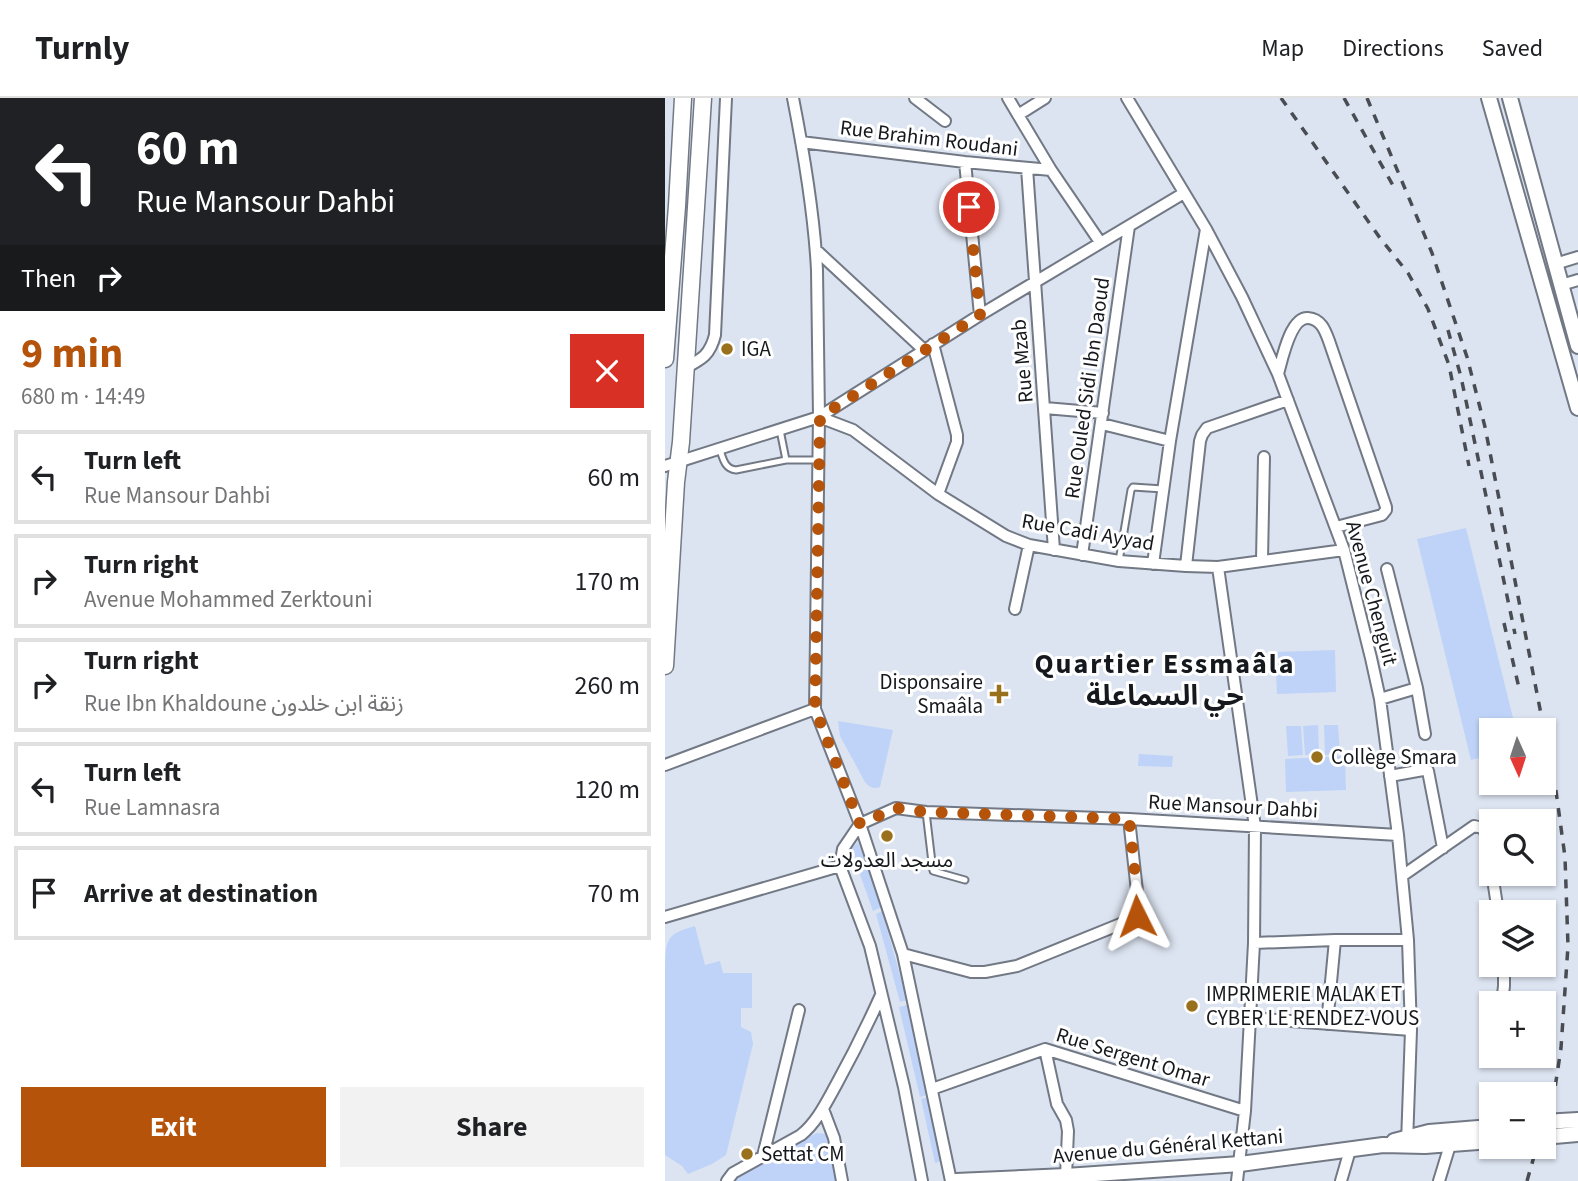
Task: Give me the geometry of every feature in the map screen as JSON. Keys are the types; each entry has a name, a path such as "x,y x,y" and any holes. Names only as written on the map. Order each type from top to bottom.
{"main road":[{"path":"665,359 669,260 683,98"},
{"path":"665,666 675,482 672,465 685,368 703,98"}],"street":[{"path":"685,368 703,358 715,335 726,98"},
{"path":"793,98 816,250 820,417 815,709 860,824 903,954 953,1181"},
{"path":"915,98 944,121"},
{"path":"1008,98 1051,170 1100,242"},
{"path":"1018,115 1045,98"},
{"name":"Avenue Chenguit","path":"1126,98 1206,229 1237,287 1278,374 1344,550 1380,699 1398,835 1408,940 1411,1030 1406,1141"},
{"path":"1489,98 1578,408"},
{"path":"1510,98 1578,345"},
{"name":"Rue Brahim Roudani","path":"801,142 1051,170"},
{"path":"965,162 980,315"},
{"name":"Rue Mzab","path":"1027,169 1054,550"},
{"path":"672,465 820,417 980,315 1184,193"},
{"name":"Rue Ouled Sidi Ibn Daoud","path":"1082,555 1129,226"},
{"path":"1153,564 1170,441 1206,229"},
{"path":"816,250 929,347 957,435 957,442 938,494"},
{"path":"1555,264 1578,257"},
{"path":"1561,285 1578,280"},
{"path":"1278,374 1293,326 1302,318 1321,323 1386,507 1382,515 1335,527"},
{"path":"1187,566 1202,435 1207,428 1288,400"},
{"path":"1045,408 1103,419 1170,441"},
{"name":"Rue Cadi Ayyad","path":"820,417 844,425 862,436 938,494 1006,537 1029,545 1119,561 1218,567 1344,550"},
{"path":"1262,561 1264,457"},
{"path":"1015,609 1029,545"},
{"path":"1218,567 1255,827 1254,943 1245,1111 1237,1181"},
{"path":"1387,569 1417,688 1425,734"},
{"path":"1380,699 1417,688"},
{"path":"665,765 815,709"},
{"path":"1390,776 1428,771 1443,848"},
{"name":"Rue Mansour Dahbi","path":"860,824 896,808 926,812 1129,819 1398,835"},
{"path":"903,954 971,972 985,972 1017,966 1133,919 1139,909 1129,819"},
{"path":"860,824 843,849 840,866 870,946 904,1087 922,1181"},
{"path":"1402,876 1474,826 1479,826"},
{"path":"668,915 840,866"},
{"path":"1327,1024 1335,940"},
{"path":"1254,943 1408,940"},
{"path":"727,1181 733,1173 809,1129 858,1045 881,995"},
{"path":"763,1156 800,1010"},
{"path":"1250,1018 1411,1030"},
{"path":"1045,1049 1057,1104 1066,1120 1068,1131 1066,1176"},
{"name":"Rue Sergent Omar","path":"932,1089 1045,1049 1245,1111"},
{"path":"823,1109 834,1138 842,1181"},
{"path":"1556,1121 1578,1120"},
{"name":"Avenue du Général Kettani","path":"953,1181 1135,1176 1350,1150 1406,1141 1429,1132 1479,1128"},
{"path":"1556,1136 1578,1134"},
{"name":"Avenue du Général Kettani","path":"1406,1141 1450,1145 1479,1143"},
{"path":"1440,1181 1450,1145"},
{"path":"1341,1181 1350,1150"}],"lane":[{"path":"780,430 786,460"},
{"path":"720,450 730,470 786,460 819,460"},
{"path":"1119,561 1131,490 1133,487 1163,489"},
{"path":"926,812 933,872 965,880"}],"shaded area":[{"path":"1466,528 1513,718 1479,718 1479,758 1471,760 1417,539"},
{"path":"1335,650 1336,692 1277,694 1275,652"},
{"path":"838,721 893,730 880,787 868,786 865,782 840,736"},
{"path":"1318,725 1319,754 1305,755 1303,726"},
{"path":"1324,725 1338,725 1340,754 1325,755"},
{"path":"1286,726 1301,726 1303,755 1288,756"},
{"path":"1139,754 1173,756 1172,767 1138,766"},
{"path":"1345,756 1346,790 1286,792 1285,759"},
{"path":"858,842 882,907 873,911 851,849"},
{"path":"882,911 907,1000 900,1002 876,914"},
{"path":"695,926 705,965 720,961 723,973 752,973 752,1008 741,1008 741,1027 751,1032 753,1044 726,1155 688,1174 682,1166 665,1155 665,966 670,938"},
{"path":"907,1005 927,1095 920,1097 899,1007"},
{"path":"928,1097 942,1161 935,1163 921,1099"},
{"path":"817,1133 828,1134 838,1181 730,1181 729,1179"}],"railway":[{"path":"1281,98 1380,238 1408,273 1428,309 1449,365 1469,466"},
{"path":"1344,98 1395,189"},
{"path":"1367,98 1432,253 1467,357 1485,427 1556,791 1565,857 1568,946 1556,1082"},
{"path":"1448,330 1461,377 1515,634"},
{"path":"1504,623 1519,688"},
{"path":"1527,1181 1533,1159"}],"place":[{"name":"IGA","path":"727,349"},
{"name":"Disponsaire Smaâla","path":"999,694"},
{"name":"Collège Smara","path":"1317,757"},
{"name":"مسجد العدولات","path":"887,836"},
{"name":"IMPRIMERIE MALAK ET CYBER LE RENDEZ-VOUS","path":"1192,1006"},
{"name":"Settat CM","path":"747,1154"}],"district":[{"name":"Quartier Essmaâla حي السماعلة","path":"1165,680"}],"route":[{"path":"969,207 980,315 820,417 815,709 860,824 896,808 926,812 1129,819 1139,909 1137,916"}]}
